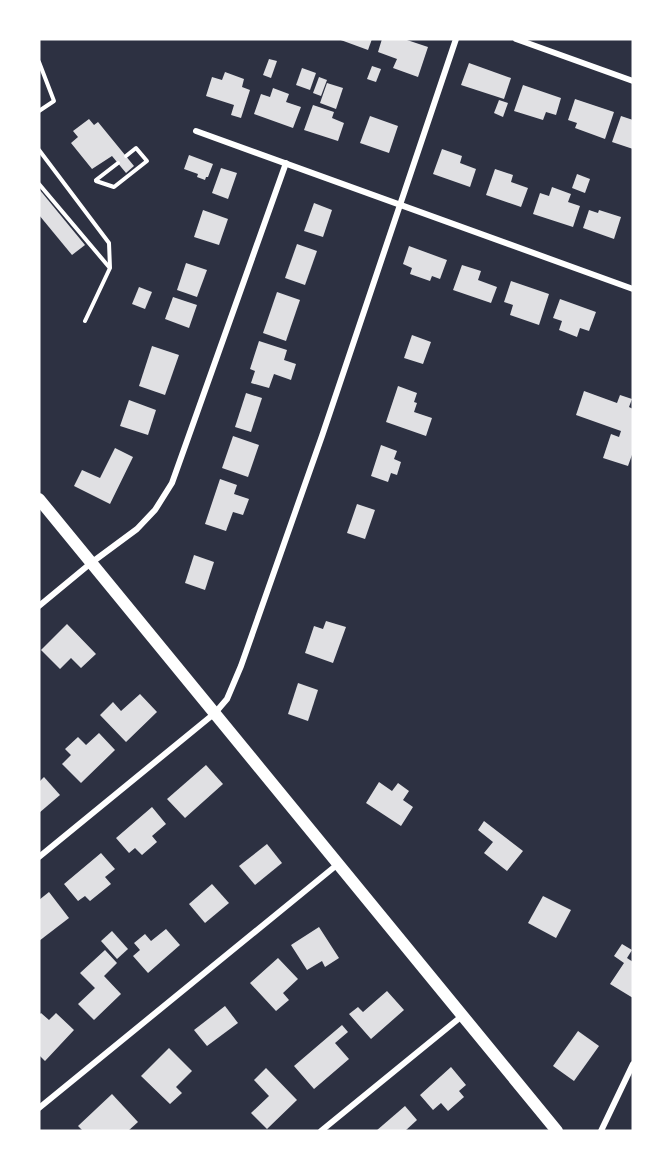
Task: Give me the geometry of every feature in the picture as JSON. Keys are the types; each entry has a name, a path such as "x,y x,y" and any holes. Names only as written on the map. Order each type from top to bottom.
{"main road":[{"path":"39,499 557,1131"}],"street":[{"path":"39,857 215,713 227,699 241,666 322,436 456,39"},
{"path":"516,39 633,81"},
{"path":"196,131 633,288"},
{"path":"39,606 144,522 155,510 172,483 286,163"},
{"path":"39,1108 338,864"},
{"path":"321,1131 462,1015"},
{"path":"601,1131 632,1068"}],"lane":[{"path":"39,63 54,101 39,111"},
{"path":"118,163 96,181 114,187 147,161 136,148 126,156"},
{"path":"39,150 107,238 111,255 110,268 85,321"},
{"path":"39,184 110,268"}],"building":[{"path":"338,39 372,39 368,50"},
{"path":"382,39 404,39 428,47 418,77 393,68 397,59 378,52"},
{"path":"269,59 277,61 271,78 263,75"},
{"path":"469,63 511,78 504,99 461,85"},
{"path":"372,66 381,69 376,82 367,79"},
{"path":"302,68 316,73 310,90 296,85"},
{"path":"225,72 244,79 242,87 250,90 241,118 231,115 234,105 206,96 212,77 222,80"},
{"path":"319,77 327,80 321,96 313,93"},
{"path":"327,83 343,88 336,109 320,103"},
{"path":"523,85 561,98 556,115 546,112 543,120 514,111"},
{"path":"273,88 289,94 286,102 301,107 293,128 254,114 261,94 270,97"},
{"path":"575,99 614,112 605,139 575,128 577,123 568,120"},
{"path":"499,100 508,103 503,117 494,113"},
{"path":"313,105 334,112 332,118 344,123 338,141 304,130"},
{"path":"370,116 398,126 389,153 360,143"},
{"path":"621,116 633,120 633,149 612,142"},
{"path":"89,119 94,125 98,122 134,166 126,173 112,156 92,169 71,143 78,137 73,131"},
{"path":"442,149 462,156 460,163 476,169 470,187 433,174"},
{"path":"189,155 213,164 205,180 197,177 198,174 184,169"},
{"path":"221,168 237,173 228,199 212,193"},
{"path":"495,169 513,175 511,182 528,188 521,207 486,195"},
{"path":"577,174 590,179 585,193 572,188"},
{"path":"552,187 571,194 568,202 580,206 573,227 533,214 540,193 549,196"},
{"path":"39,189 85,245 72,255 39,215"},
{"path":"314,203 332,210 323,237 304,231"},
{"path":"203,210 228,219 219,245 194,237"},
{"path":"589,210 598,213 599,210 621,217 614,239 583,228"},
{"path":"297,244 317,251 305,285 285,278"},
{"path":"409,246 447,260 440,279 432,276 430,281 410,274 412,268 403,264"},
{"path":"186,263 207,270 197,297 177,290"},
{"path":"462,265 481,271 478,280 497,287 491,303 453,290"},
{"path":"511,281 549,294 539,325 510,315 513,305 504,302"},
{"path":"139,287 152,292 145,309 132,304"},
{"path":"277,292 300,300 286,341 263,333"},
{"path":"173,297 197,305 189,328 165,319"},
{"path":"560,299 596,312 589,331 580,328 577,337 559,330 562,321 553,318"},
{"path":"412,335 431,342 423,364 404,358"},
{"path":"259,341 287,350 284,360 296,364 291,380 274,374 269,388 251,383 255,371 250,369"},
{"path":"152,346 179,355 165,395 139,386"},
{"path":"398,386 417,393 414,412 432,418 426,436 386,422"},
{"path":"584,391 617,403 620,395 632,399 629,407 633,409 633,452 628,466 603,458 611,434 619,437 621,431 576,415"},
{"path":"246,393 262,398 251,432 235,427"},
{"path":"129,400 156,410 148,435 120,426"},
{"path":"233,436 259,445 248,477 222,468"},
{"path":"381,445 397,451 394,459 401,462 397,475 391,473 388,482 371,476"},
{"path":"115,448 133,457 110,504 74,486 82,470 100,478"},
{"path":"220,479 237,485 234,494 249,499 243,515 233,512 226,531 205,524"},
{"path":"357,504 375,510 365,539 347,533"},
{"path":"194,555 214,562 205,590 185,583"},
{"path":"326,621 346,627 333,663 305,653 314,626 323,629"},
{"path":"67,624 96,654 81,668 71,658 60,669 41,650"},
{"path":"298,683 318,690 308,721 288,714"},
{"path":"140,694 157,712 126,742 100,715 113,702 121,711"},
{"path":"99,733 115,750 81,783 62,764 71,755 65,749 78,737 86,745"},
{"path":"206,765 223,784 185,818 167,799"},
{"path":"44,777 60,795 39,813 39,782"},
{"path":"379,782 392,791 398,783 409,791 403,800 413,807 401,826 366,803"},
{"path":"152,807 166,824 152,836 157,842 142,855 135,848 129,853 116,838"},
{"path":"484,821 523,851 507,871 484,853 493,842 478,830"},
{"path":"267,844 282,863 255,885 239,866"},
{"path":"101,853 115,869 105,877 111,884 90,901 85,896 78,901 64,884"},
{"path":"212,884 229,903 205,923 189,904"},
{"path":"49,892 69,918 39,941 39,900"},
{"path":"543,896 571,910 556,938 528,923"},
{"path":"319,927 339,958 325,967 322,961 307,970 291,945"},
{"path":"166,929 180,945 148,973 133,956 140,950 134,943 145,934 151,941"},
{"path":"112,931 128,949 117,959 101,941"},
{"path":"622,944 632,950 627,958 633,962 633,998 610,984 624,963 614,956"},
{"path":"105,950 117,963 104,976 121,994 94,1020 78,1004 95,988 80,973"},
{"path":"278,958 298,979 283,993 289,1000 276,1011 250,983"},
{"path":"387,991 404,1010 371,1039 349,1014 358,1007 363,1012"},
{"path":"225,1006 238,1023 207,1046 194,1030"},
{"path":"41,1013 49,1020 56,1013 74,1030 45,1061 39,1055 39,1015"},
{"path":"342,1025 348,1032 335,1043 349,1059 314,1089 294,1066"},
{"path":"578,1031 599,1046 574,1081 553,1066"},
{"path":"169,1048 192,1071 176,1087 182,1093 170,1104 141,1076"},
{"path":"451,1067 466,1085 459,1091 464,1097 448,1111 441,1103 433,1110 420,1095"},
{"path":"266,1068 297,1100 267,1129 251,1113 269,1096 254,1080"},
{"path":"112,1094 138,1122 128,1131 83,1131 78,1126"},
{"path":"405,1106 417,1120 405,1131 376,1131"}]}
